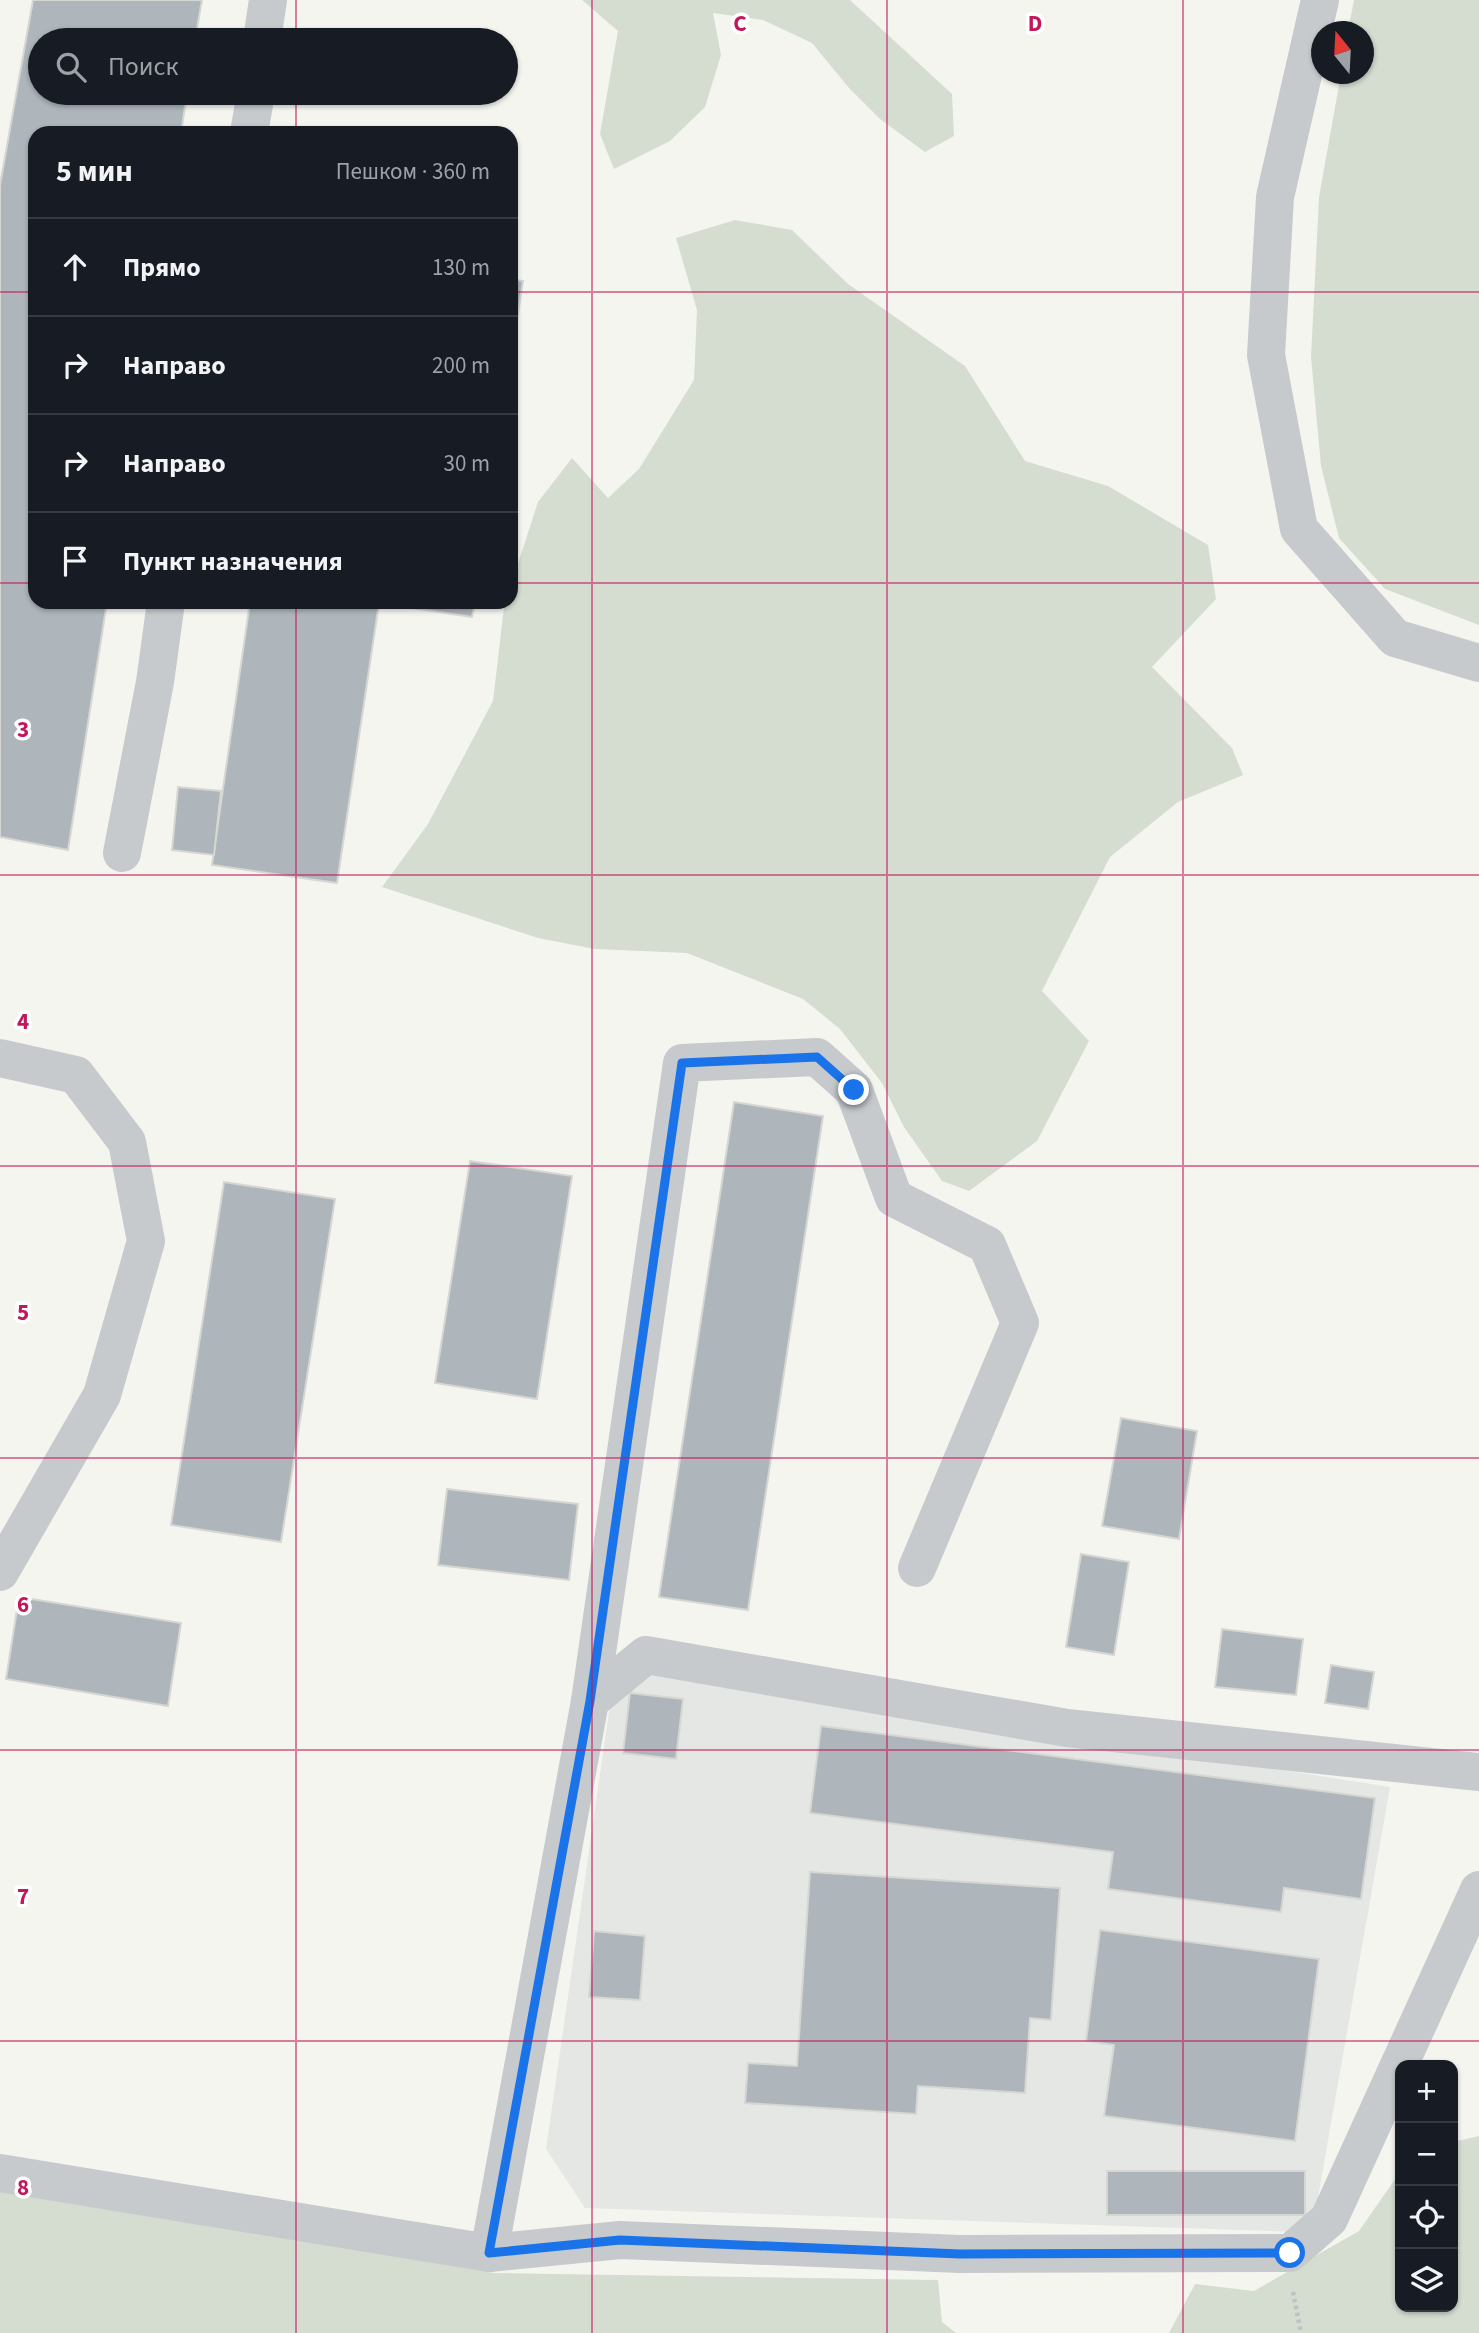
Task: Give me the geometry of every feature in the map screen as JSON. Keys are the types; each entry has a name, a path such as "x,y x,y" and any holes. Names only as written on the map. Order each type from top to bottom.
{"street":[{"path":"264,28 268,0"},
{"path":"1320,0 1275,197 1266,355 1299,529 1395,638 1479,663"},
{"path":"250,126 254,105"},
{"path":"122,853 155,682 165,609"},
{"path":"489,2253 590,1701 682,1063 817,1057 854,1090 894,1198 987,1245 1020,1323 917,1567"},
{"path":"0,1058 76,1075 127,1142 145,1241 102,1395 0,1572"},
{"path":"590,1701 646,1655 1067,1728 1479,1772"},
{"path":"0,2172 41,2181 489,2253 620,2240 960,2254 1290,2253 1329,2219 1479,1890"}],"shaded area":[{"path":"582,0 850,0 952,94 954,136 925,152 880,119 849,88 812,43 763,20 713,13 721,55 705,107 670,141 614,169 600,134 618,31"},
{"path":"1354,0 1479,0 1479,625 1385,589 1339,538 1321,466 1311,357 1319,197 1339,84 1374,84 1374,21 1350,21"},
{"path":"735,220 792,230 848,284 965,366 1025,461 1108,486 1208,545 1216,599 1152,667 1232,748 1243,775 1178,802 1110,857 1042,991 1089,1041 1037,1141 969,1191 942,1181 904,1127 882,1083 840,1029 803,999 687,953 595,949 538,938 382,887 428,824 493,701 504,609 518,609 518,563 538,502 572,458 608,498 639,469 694,380 697,310 676,238"},
{"path":"647,1670 1390,1787 1316,2209 1299,2232 585,2208 546,2149 610,1705"},
{"path":"1479,2136 1479,2333 1169,2333 1195,2284 1254,2291 1359,2231 1395,2179 1395,2312 1458,2312 1458,2141"},
{"path":"0,2190 495,2273 938,2280 942,2322 956,2333 0,2333"}],"building":[{"path":"33,0 202,0 197,28 28,28"},
{"path":"28,28 28,105 185,105 182,126 28,126 28,609 106,609 68,850 0,837 0,185"},
{"path":"518,280 523,281 518,314"},
{"path":"249,609 378,609 337,883 212,865"},
{"path":"419,609 474,609 472,617"},
{"path":"178,787 221,791 214,855 172,850"},
{"path":"734,1102 823,1116 748,1610 659,1597"},
{"path":"470,1161 572,1176 537,1399 435,1383"},
{"path":"224,1182 335,1199 281,1542 171,1525"},
{"path":"1121,1418 1197,1431 1179,1539 1102,1526"},
{"path":"447,1489 578,1504 569,1580 438,1565"},
{"path":"1081,1554 1129,1562 1114,1655 1066,1647"},
{"path":"19,1597 181,1623 168,1706 6,1679"},
{"path":"1222,1629 1303,1639 1296,1695 1215,1687"},
{"path":"1331,1665 1374,1672 1368,1709 1325,1703"},
{"path":"630,1693 683,1699 676,1759 623,1753"},
{"path":"821,1726 1375,1798 1361,1899 1284,1888 1281,1912 1108,1889 1113,1852 810,1813"},
{"path":"810,1872 1060,1888 1051,2020 1030,2018 1025,2093 918,2086 916,2114 745,2103 748,2063 797,2066"},
{"path":"1100,1930 1319,1959 1295,2141 1104,2116 1114,2045 1086,2041"},
{"path":"594,1931 645,1936 640,2000 589,1997"},
{"path":"1107,2171 1305,2171 1305,2215 1107,2215"}],"route":[{"path":"854,1090 817,1057 682,1063 590,1701 489,2253 620,2240 960,2254 1290,2253"}]}
